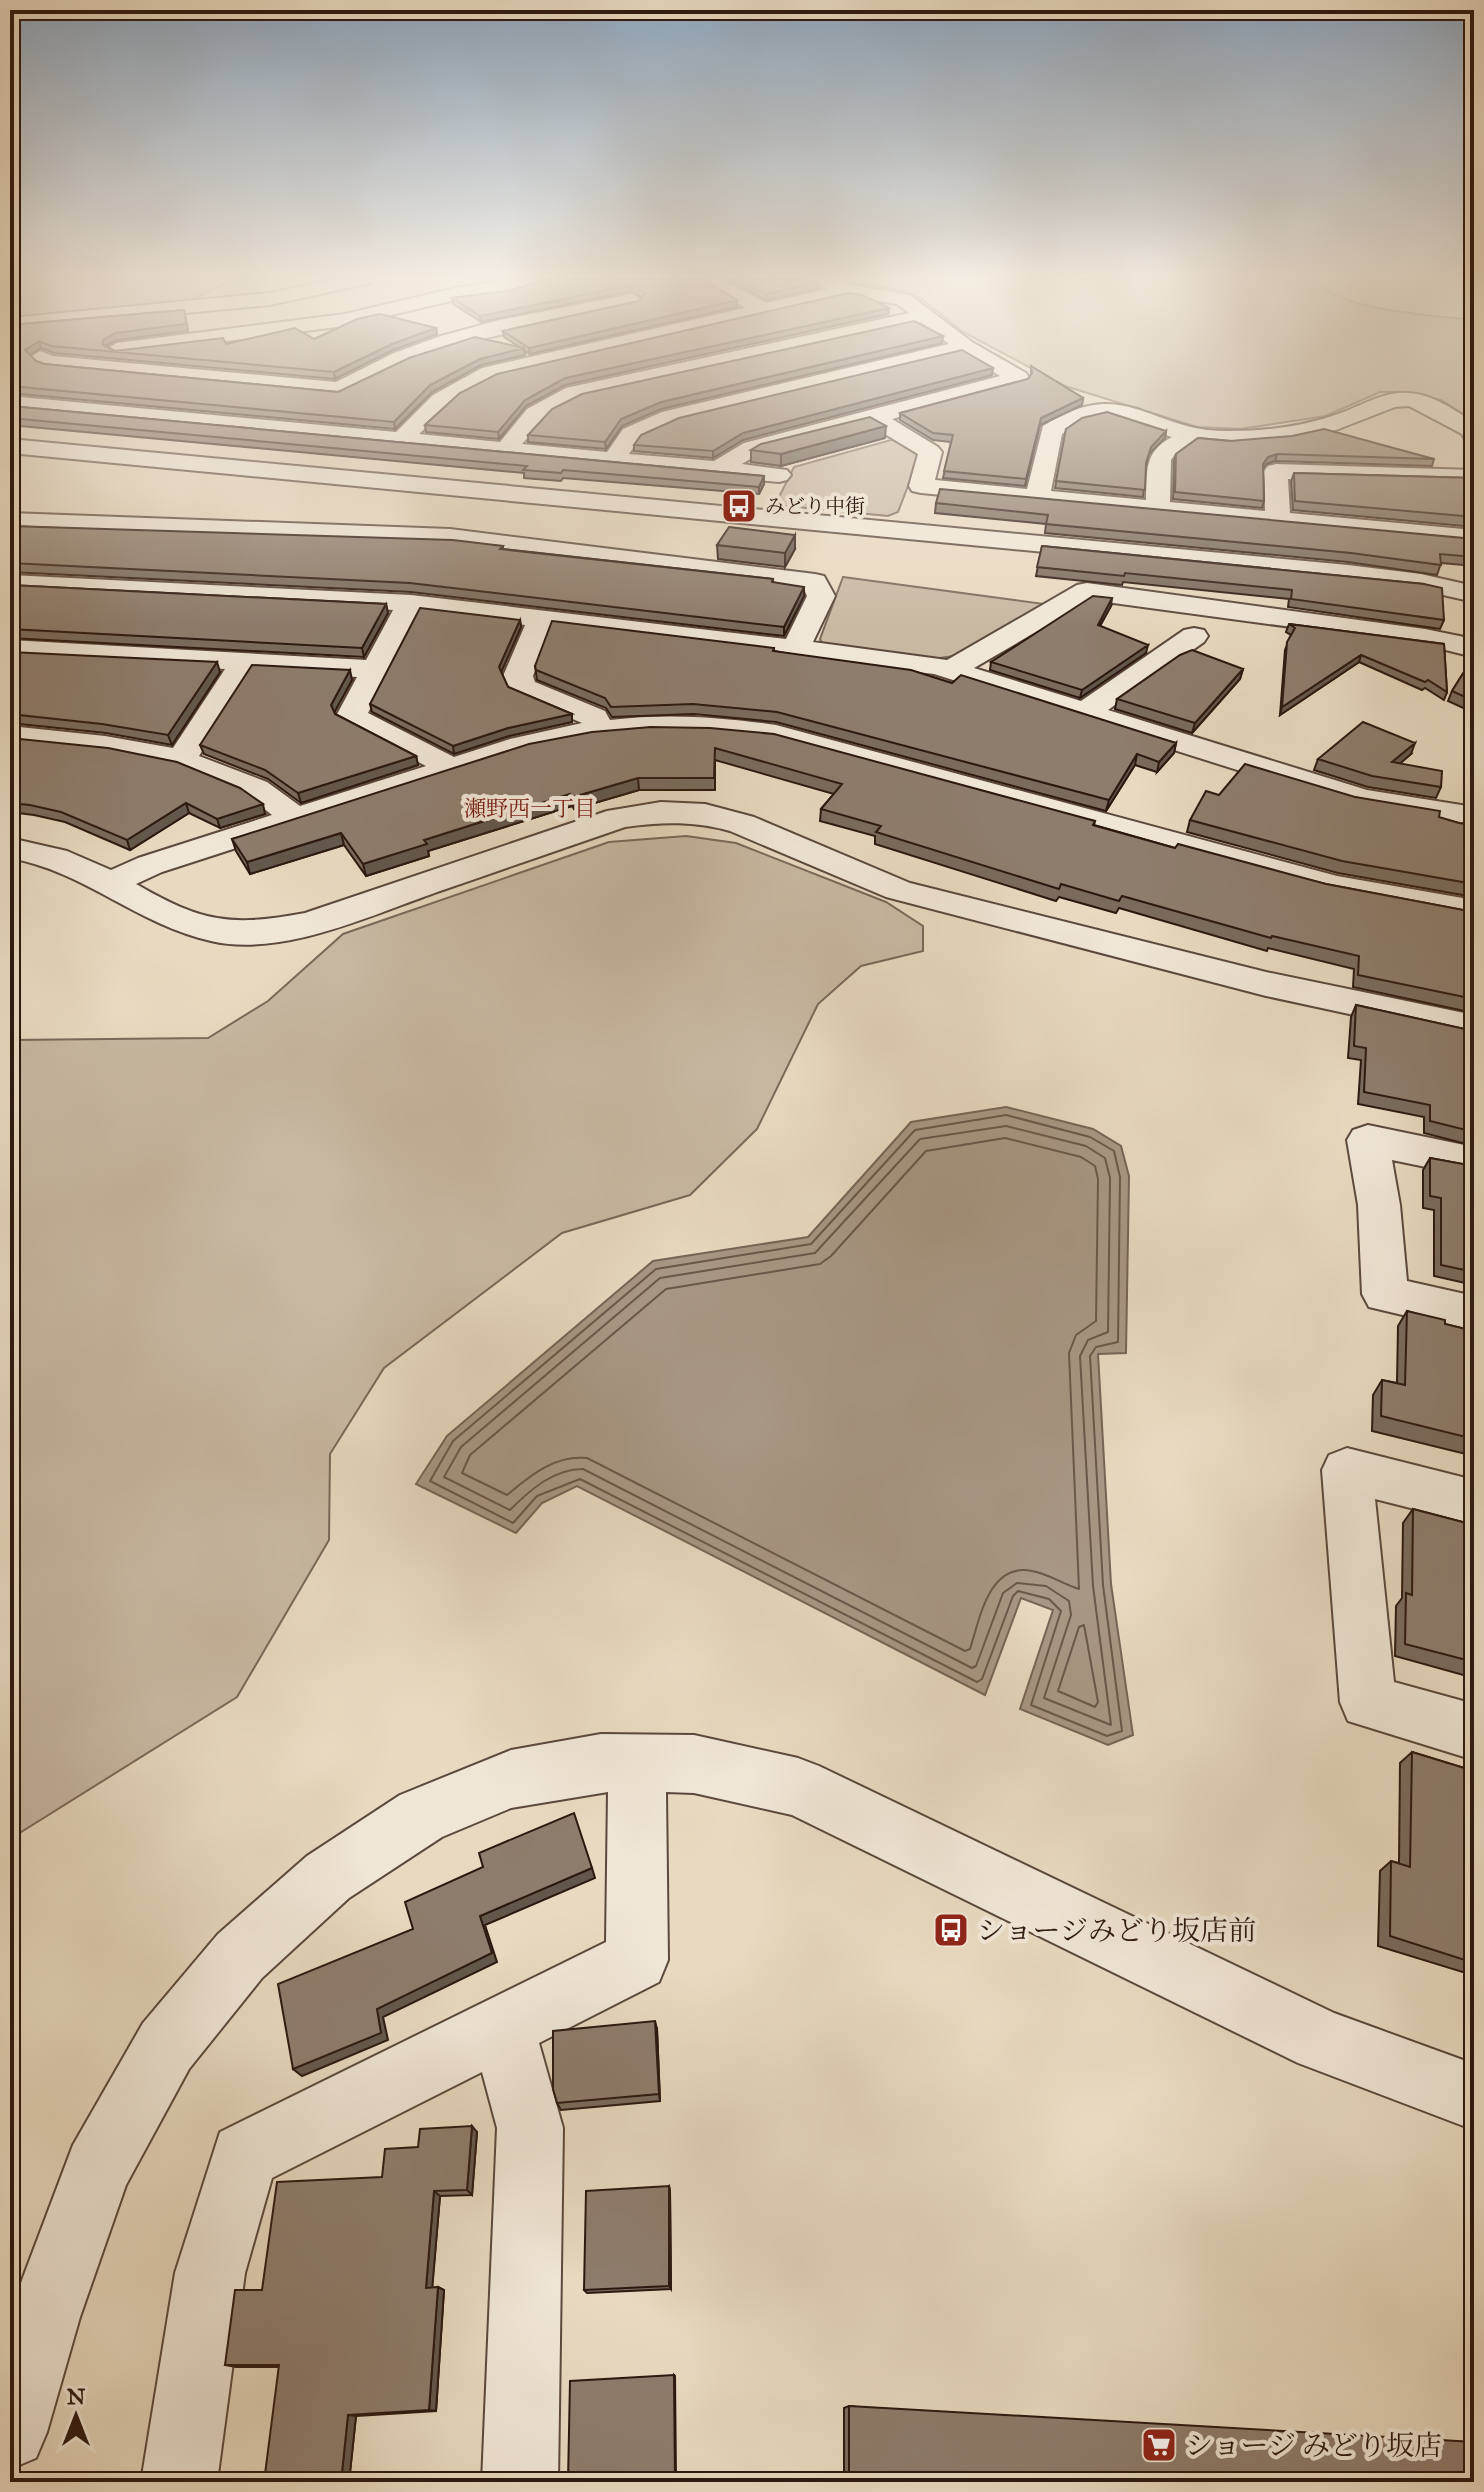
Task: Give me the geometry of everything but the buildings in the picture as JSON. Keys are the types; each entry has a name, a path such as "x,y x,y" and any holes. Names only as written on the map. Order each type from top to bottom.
{"street":[{"path":"402,439 432,404 444,395"},
{"path":"507,449 529,417 546,404 568,395"},
{"path":"614,458 631,434 670,417 760,395"},
{"path":"718,469 752,448 954,395"},
{"path":"1038,497 1051,431 1082,413 1107,406 1193,435 1255,438 1342,420 1393,399 1420,402 1473,431 1474,436"},
{"path":"10,403 779,475"},
{"path":"873,417 930,452 906,531"},
{"path":"1158,508 1159,460 1166,449 1193,435"},
{"path":"10,446 1348,573 1421,582 1474,594"},
{"path":"1278,519 1276,471 1474,477"},
{"path":"921,486 1474,538"},
{"path":"10,521 450,537 815,582 821,596 795,650"},
{"path":"10,583 411,603 950,670 1362,799 1474,817"},
{"path":"950,670 1087,591 1425,637 1474,648"},
{"path":"411,603 351,716 433,756 450,769"},
{"path":"541,619 518,676 522,687 594,717 600,730"},
{"path":"1087,711 1194,636"},
{"path":"10,649 376,669"},
{"path":"182,758 246,660"},
{"path":"108,884 150,865 521,746 600,730 653,724 712,725 776,734 1334,886 1474,911"},
{"path":"10,735 95,743 182,758 258,789 295,818"},
{"path":"10,848 44,854 79,867 176,921 217,931 263,932 312,923 619,818 661,812 705,814 742,824 898,890 1266,984 1474,1028"},
{"path":"1474,1162 1368,1140 1379,1205 1385,1294 1474,1314"},
{"path":"1474,1502 1347,1470 1368,1702 1474,1732"},
{"path":"10,2432 44,2317 97,2169 166,2046 240,1956 328,1877 421,1816 511,1779 601,1763 694,1764 798,1787 1321,2040 1474,2097"},
{"path":"179,2482 210,2273 244,2156 637,1960 637,1763"},
{"path":"502,2027 530,2128 520,2482"}],"shaded area":[{"path":"1095,395 1373,395 1326,416 1240,429 1197,427"},
{"path":"1420,395 1474,395 1474,421 1441,400"},
{"path":"898,438 921,452 898,512 888,516 775,505 794,467"},
{"path":"843,577 1044,604 954,656 926,660 824,648 820,639"},
{"path":"686,836 736,843 886,902 923,926 923,951 861,966 818,1004 757,1129 690,1195 562,1233 384,1368 330,1454 329,1540 237,1697 10,1839 10,1040 208,1038 268,1001 343,934 609,842"}],"water":[{"path":"1006,1107 1093,1129 1121,1146 1129,1176 1126,1353 1098,1354 1111,1584 1133,1735 1108,1745 1020,1709 1053,1610 1021,1598 985,1695 577,1486 542,1503 516,1533 416,1484 447,1436 653,1261 808,1237 911,1122"}],"place":[{"name":"みどり中街","path":"739,506"},
{"name":"ショージみどり坂店前","path":"951,1930"},
{"name":"ショージ みどり坂店","path":"1159,2445"}],"district":[{"name":"瀬野西一丁目","path":"530,808"}]}
